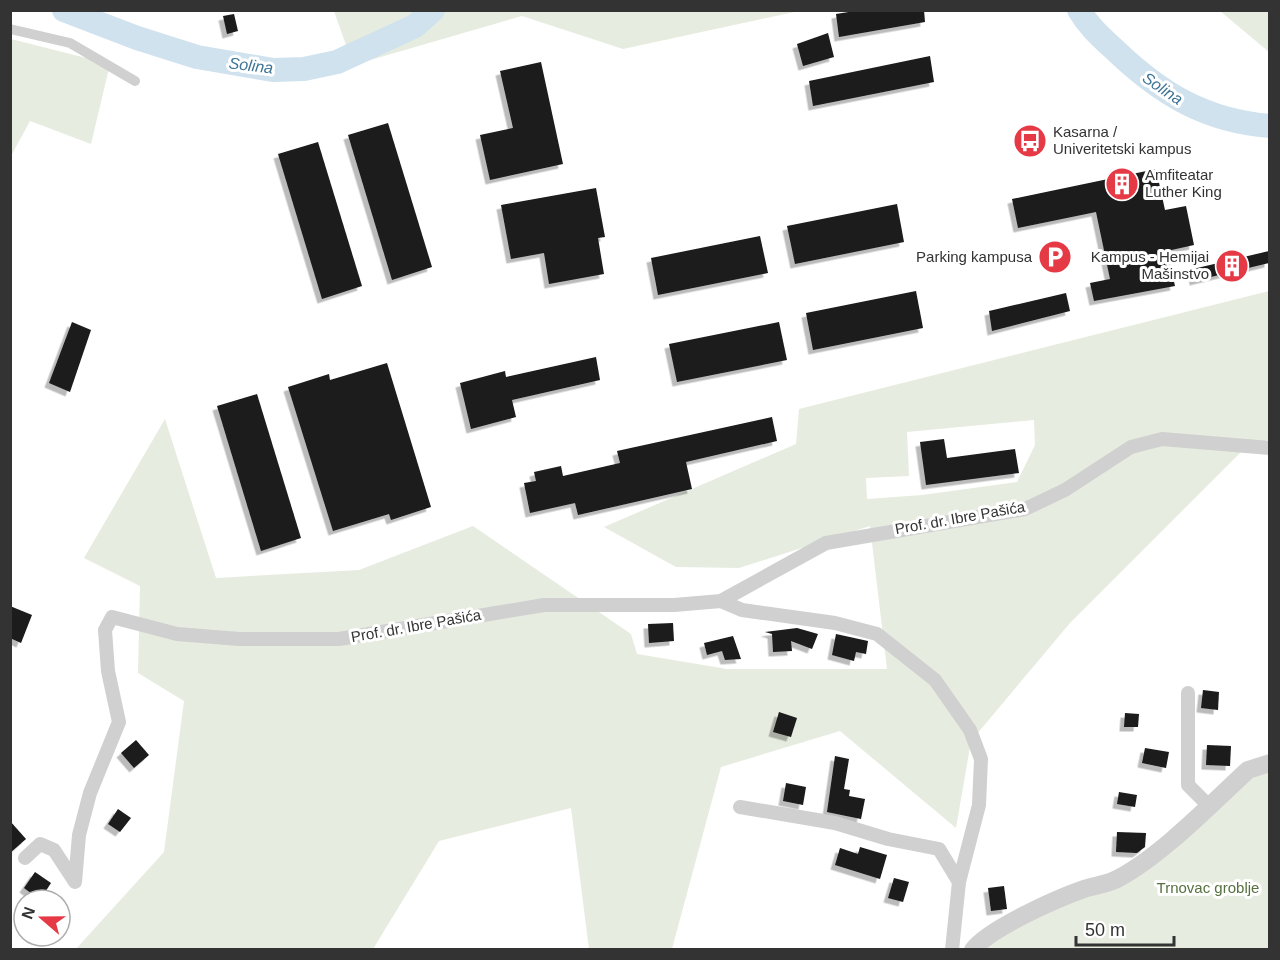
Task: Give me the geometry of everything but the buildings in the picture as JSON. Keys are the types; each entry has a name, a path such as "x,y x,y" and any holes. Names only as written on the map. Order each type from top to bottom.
{"street":[{"path":"10,29 70,43 135,81"},
{"name":"Prof. dr. Ibre Pašića","path":"25,858 40,844 54,850 75,882 79,835 90,793 119,723 108,671 105,630 112,617 177,634 238,639 339,639 443,620 544,606 674,605 721,601 826,543 1024,509 1065,490 1131,447 1162,439 1269,448"},
{"name":"Prof. dr. Ibre Pašića","path":"721,601 742,610 835,623 878,634 935,680 970,730 981,759 979,805 959,882 952,950"},
{"path":"1188,693 1188,785 1209,806"},
{"path":"973,950 988,934 1082,890 1118,879 1142,864 1248,770 1269,763"},
{"path":"740,807 835,823 888,839 939,849 959,882"}],"green space":[{"path":"334,10 799,11 623,49 522,16 353,65"},
{"path":"1220,11 1269,11 1269,52"},
{"path":"11,39 110,64 91,144 30,121 11,156"},
{"path":"1269,291 1269,440 1248,445 1070,623 971,741 956,828 840,731 721,767 672,949 589,949 571,808 439,841 373,949 75,950 164,852 184,701 138,673 140,586 84,558 165,419 216,578 359,570 473,526 631,634 637,654 727,669 887,669 870,526 739,568 676,567 604,527 796,444 799,409","holes":["1034,420 1035,445 1017,482 922,495 867,499 866,478 909,476 907,432"]},
{"name":"Trnovac groblje","path":"1269,763 1269,949 973,950 1118,879"}],"waterway":[{"name":"Solina","path":"64,10 137,38 197,57 273,70 304,69 337,62 415,26 433,10"},
{"name":"Solina","path":"1079,10 1091,27 1133,66 1186,103 1225,118 1270,126"}],"place":[{"name":"Kasarna / Univeritetski kampus","path":"1030,141"},
{"name":"Amfiteatar Luther King","path":"1122,184"},
{"name":"Parking kampusa","path":"1055,257"},
{"name":"Kampus - Hemijai Mašinstvo","path":"1232,266"}]}
